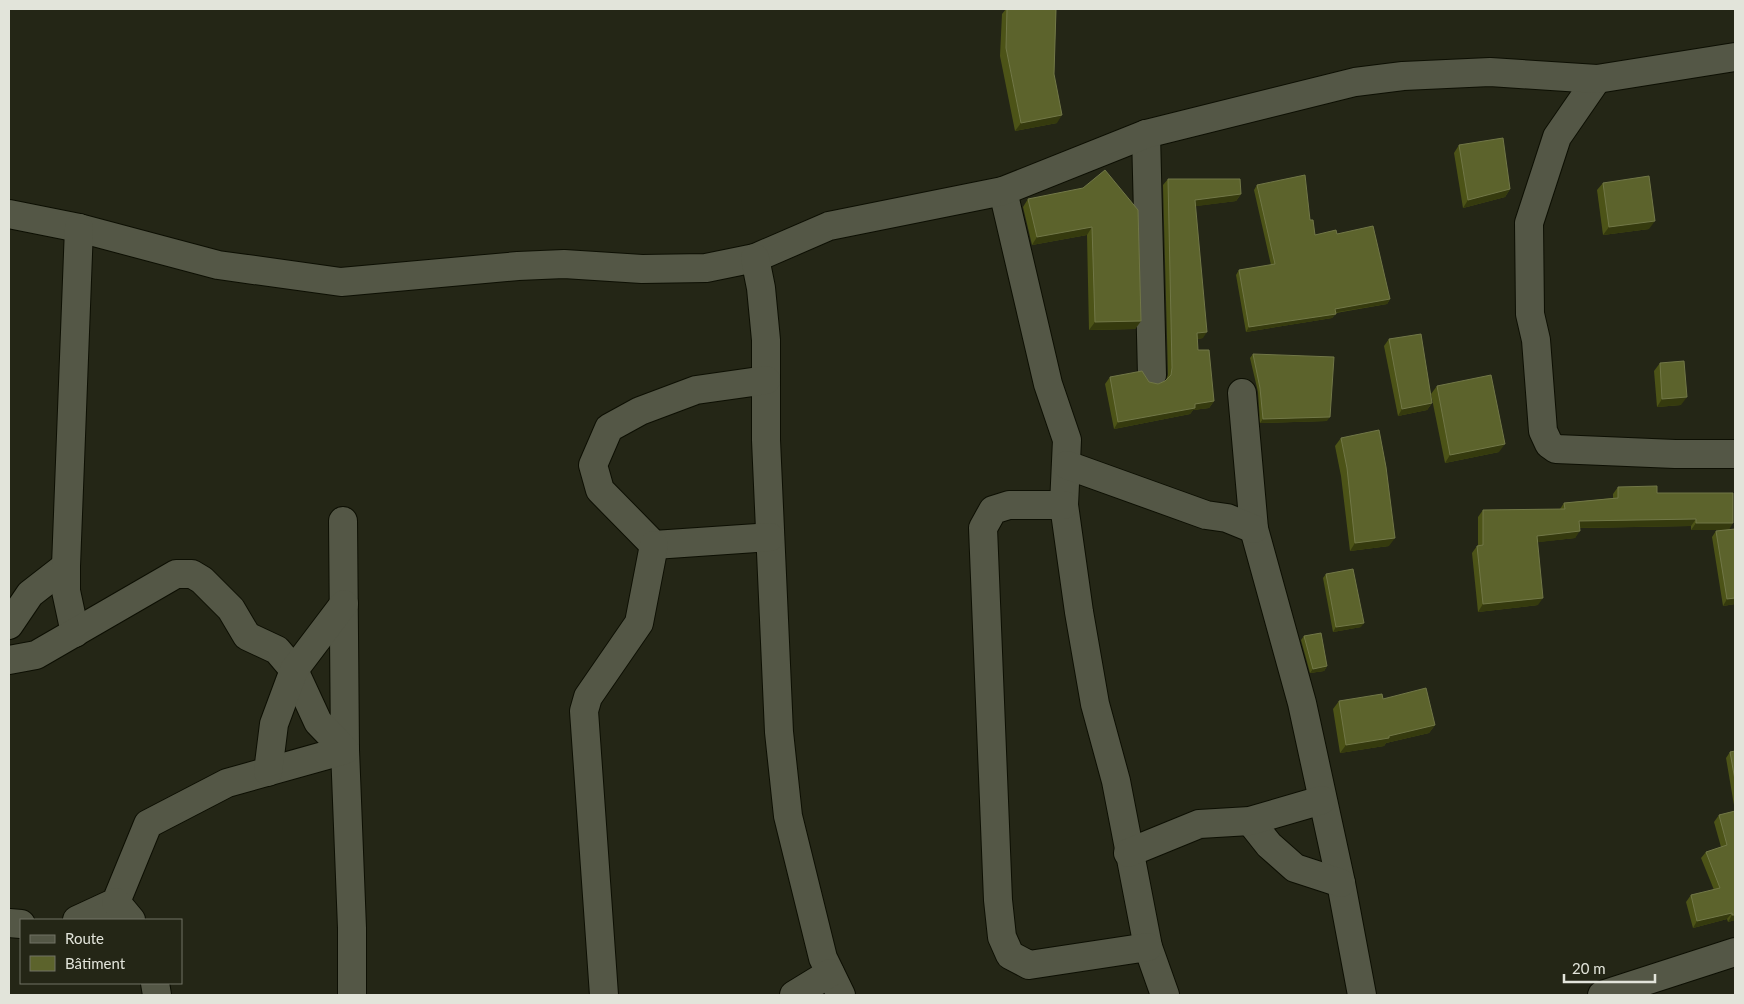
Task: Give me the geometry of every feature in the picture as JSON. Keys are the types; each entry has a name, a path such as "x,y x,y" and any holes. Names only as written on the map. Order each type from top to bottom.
{"street":[{"path":"9,214 79,228 218,265 340,282 518,266 564,264 642,269 706,268 755,258 829,226 1003,191 1146,134 1356,82 1403,76 1490,72 1597,79 1735,57"},
{"path":"1597,79 1557,137 1529,223 1530,314 1536,340 1543,431 1549,444 1556,449 1675,454 1735,454"},
{"path":"1146,134 1152,375"},
{"path":"1003,191 1048,384 1067,440 1064,505 1079,612 1096,704 1116,781 1128,853 1148,947 1165,995"},
{"path":"76,633 66,591 66,566 79,228"},
{"path":"755,258 761,288 765,331 770,537 779,732 788,816 814,927 823,958 836,984 794,995"},
{"path":"766,380 696,390 640,411 609,428 593,465 600,490 654,545 770,537"},
{"path":"1242,393 1254,529 1302,703 1341,883 1362,995"},
{"path":"1067,465 1206,514 1227,518 1254,529"},
{"path":"1064,505 1009,505 993,510 983,528 998,900 1002,937 1010,955 1029,965 1148,947"},
{"path":"343,521 345,750 352,928 352,995"},
{"path":"604,995 584,711 588,697 639,623 654,545"},
{"path":"9,625 30,594 66,566"},
{"path":"9,660 36,655 176,574 192,574 202,580 231,609 247,636 277,650 294,670 318,722 345,750"},
{"path":"268,772 274,724 294,670 344,604"},
{"path":"82,919 123,911 148,824 227,783 345,750"},
{"path":"1128,853 1199,824 1250,821 1322,800"},
{"path":"1250,821 1268,845 1295,868 1341,883"},
{"path":"1602,995 1735,952"}],"building":[{"path":"1007,9 1056,9 1054,74 1062,115 1021,123 1006,48"},
{"path":"1503,138 1510,189 1468,200 1459,145"},
{"path":"1105,170 1138,210 1141,321 1095,322 1092,227 1037,237 1028,199 1083,188"},
{"path":"1305,175 1310,220 1313,220 1315,235 1336,230 1337,234 1373,226 1390,299 1335,309 1336,314 1249,327 1239,270 1275,264 1257,185"},
{"path":"1649,176 1655,221 1609,227 1603,183"},
{"path":"1168,179 1240,179 1241,194 1195,200 1207,332 1197,333 1198,350 1209,350 1214,401 1195,404 1195,408 1118,422 1110,377 1142,371 1149,382 1158,384 1165,381 1171,375"},
{"path":"1421,334 1432,403 1402,409 1389,339"},
{"path":"1253,354 1334,357 1330,417 1263,419 1260,388"},
{"path":"1684,361 1687,397 1662,399 1660,363"},
{"path":"1491,375 1505,444 1450,455 1437,386"},
{"path":"1379,430 1386,467 1395,538 1355,543 1347,468 1341,438"},
{"path":"1657,486 1657,493 1733,493 1733,523 1696,523 1696,519 1579,521 1580,531 1537,536 1543,598 1483,604 1477,546 1483,545 1483,510 1565,509 1564,503 1618,498 1618,487"},
{"path":"1735,529 1735,598 1727,599 1716,531"},
{"path":"1353,569 1364,623 1336,627 1326,574"},
{"path":"1321,633 1327,666 1313,669 1304,636"},
{"path":"1426,688 1435,725 1389,736 1389,738 1346,745 1339,701 1382,694 1383,699"},
{"path":"1735,751 1735,780 1730,752"},
{"path":"1735,811 1735,915 1732,915 1732,913 1697,921 1691,895 1720,888 1706,852 1727,845 1719,815"}]}
